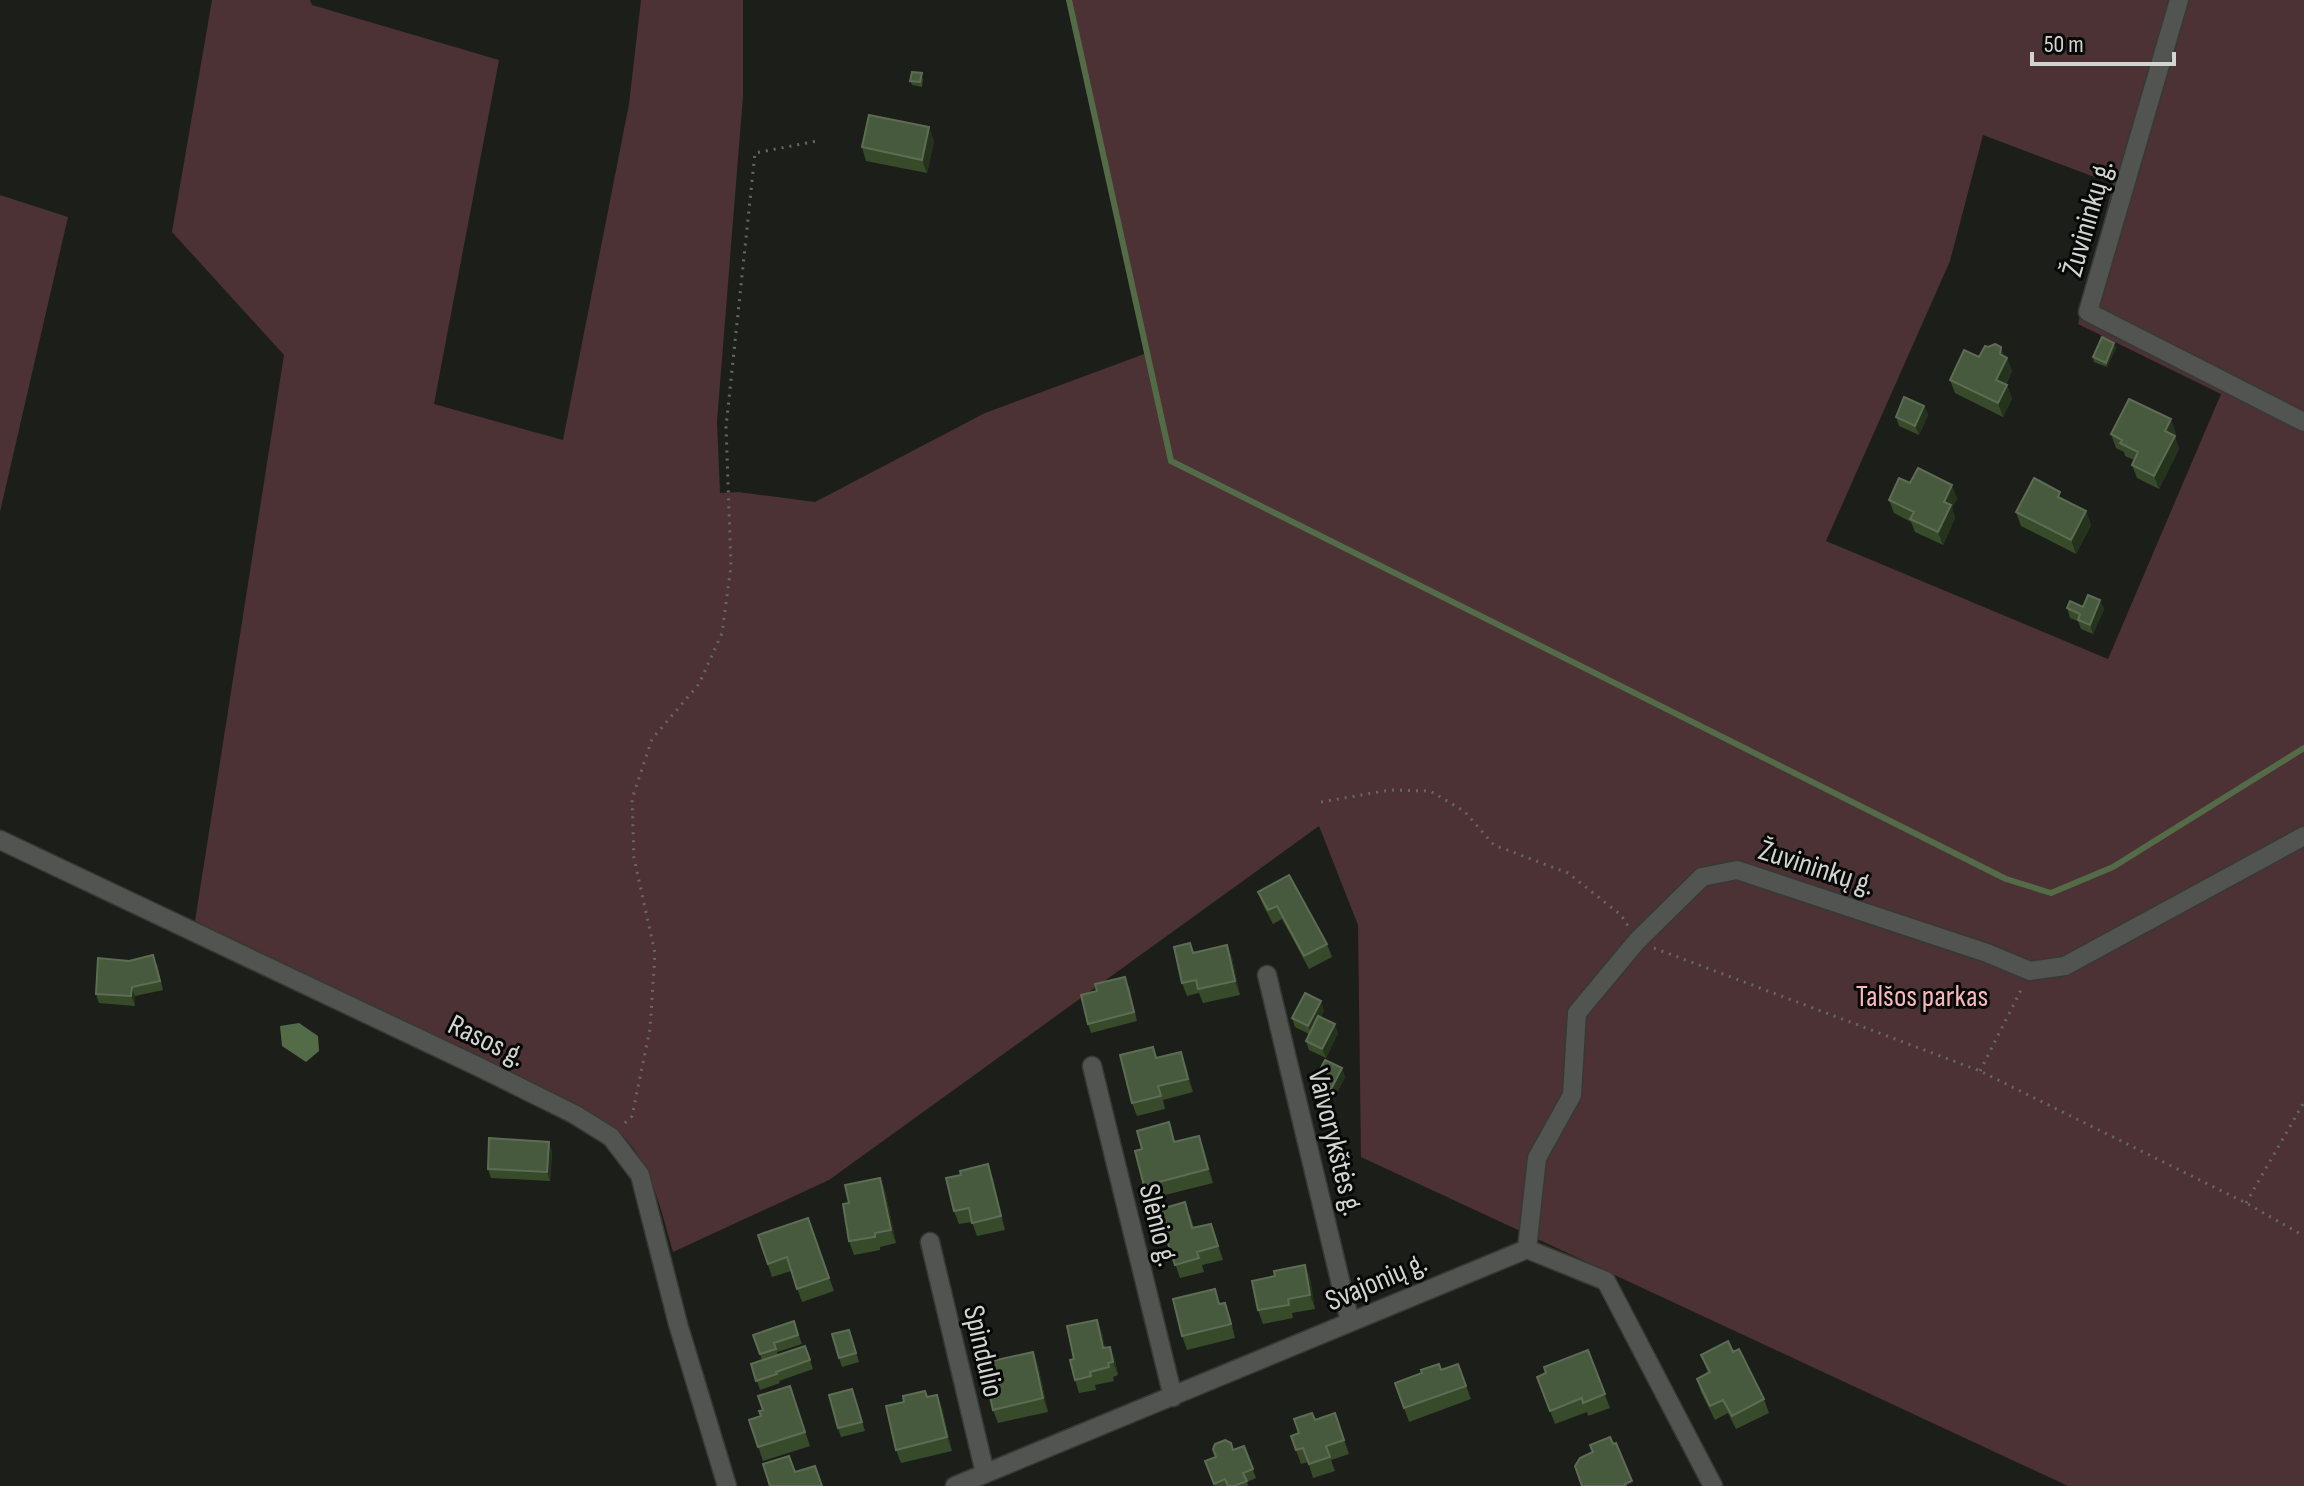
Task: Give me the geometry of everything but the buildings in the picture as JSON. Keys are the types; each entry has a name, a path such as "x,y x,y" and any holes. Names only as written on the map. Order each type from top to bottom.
{"street":[{"name":"Žuvininkų g.","path":"2179,0 2088,312 2304,422"},
{"path":"2030,971 2065,966 2304,836"},
{"name":"Rasos g.","path":"0,840 477,1066 574,1114 611,1137 640,1175 678,1324 727,1486"},
{"name":"Žuvininkų g.","path":"1527,1249 1537,1158 1572,1095 1577,1013 1637,941 1702,877 1737,870 1987,953 2030,971"},
{"name":"Vaivorykštės g.","path":"1267,975 1350,1322"},
{"name":"Slėnio g.","path":"1092,1066 1173,1397"},
{"name":"Spindulio","path":"930,1242 985,1473"},
{"path":"1527,1249 1606,1281 1713,1486"},
{"name":"Svajonių g.","path":"955,1486 1527,1249"}],"path":[{"path":"611,1137 632,1116 650,1029 655,953 634,858 632,799 652,739 699,684 722,633 724,620 731,566 726,427 755,153 817,141"},
{"path":"1321,802 1390,790 1430,791 1464,811 1494,845 1568,873 1621,915 1637,941 1980,1071 2246,1203 2304,1236"},
{"path":"1980,1071 2030,971"},
{"path":"2246,1203 2304,1102"}],"green space":[{"name":"Talšos parkas","path":"212,0 310,0 312,5 499,60 434,404 563,440 629,104 641,0 743,0 743,96 717,421 720,493 738,492 815,502 985,413 1147,353 1069,0 2304,0 2304,1486 2068,1486 1361,1157 1358,925 1319,826 829,1180 673,1252 659,1204 640,1158 619,1132 608,1124 571,1101 195,921 284,355 172,232","holes":["1983,135 2113,184 2078,324 2221,394 2108,659 1826,541 1950,261"]},
{"path":"0,195 68,217 0,512"}],"shaded area":[{"path":"299,1023 318,1036 319,1051 306,1062 282,1046 280,1026"}],"waterway":[{"path":"1069,0 1171,461 2006,879 2051,893 2113,867 2304,748"}]}
